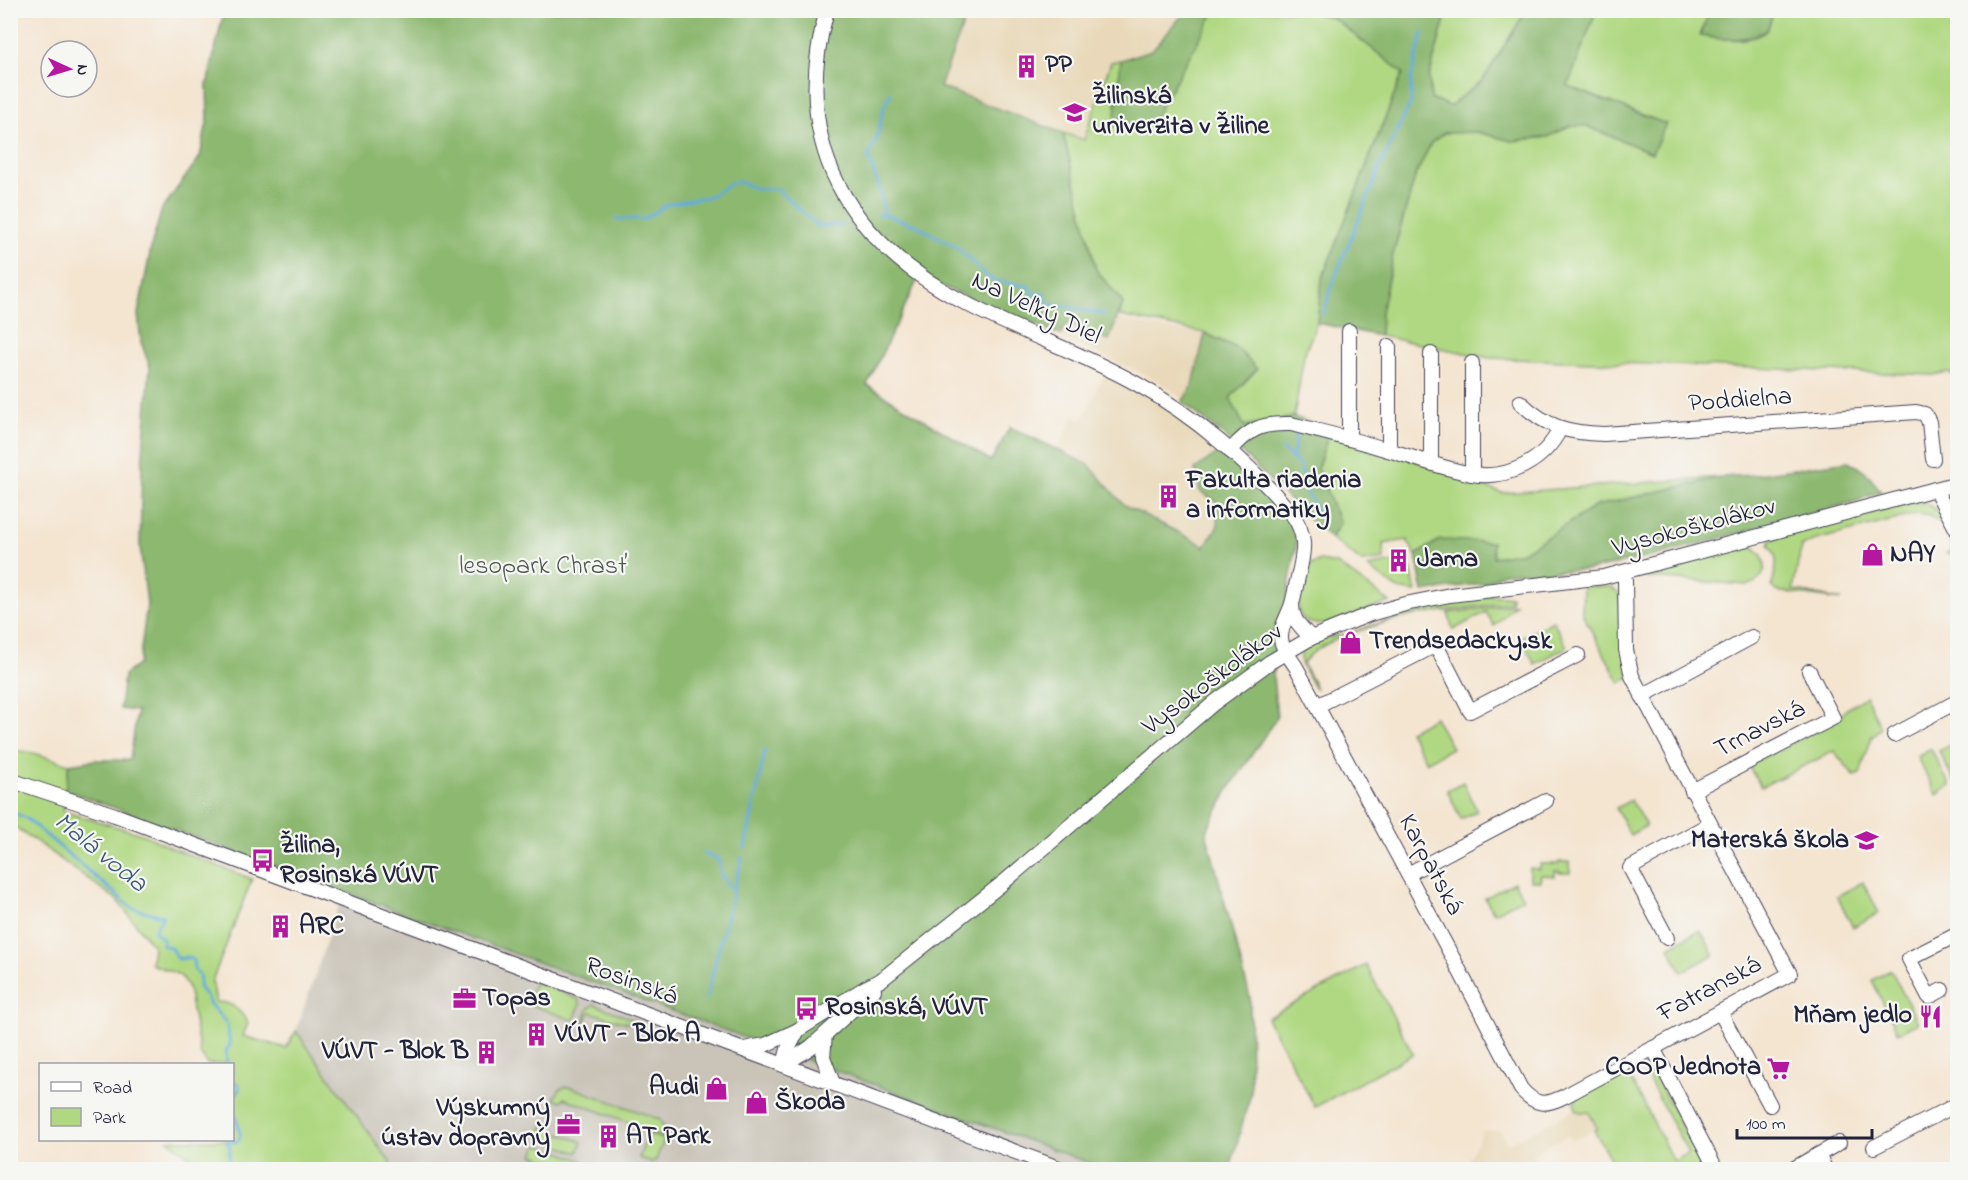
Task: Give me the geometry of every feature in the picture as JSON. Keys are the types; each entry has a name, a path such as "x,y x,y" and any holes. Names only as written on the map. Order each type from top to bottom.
{"street":[{"name":"Na Veľký Diel","path":"827,10 819,42 815,79 820,131 828,163 840,190 869,232 894,256 946,293 1135,383 1171,404 1230,451 1290,512 1301,530 1304,552 1292,605 1284,622 1281,638 1287,651"},
{"path":"1349,331 1349,439"},
{"path":"1389,346 1389,450"},
{"path":"1431,354 1431,462"},
{"path":"1472,363 1472,474"},
{"name":"Poddielna","path":"1520,402 1547,423 1560,429 1604,434 1916,412 1925,414 1929,422 1933,459"},
{"path":"1230,451 1253,430 1270,423 1291,424 1472,474 1500,472 1527,464 1547,450 1560,429"},
{"path":"1954,484 1958,499"},
{"name":"Vysokoškolákov","path":"743,1049 765,1045 798,1030 881,980 1004,882 1214,703 1287,651 1311,638 1370,614 1419,601 1623,573 1954,484"},
{"path":"1935,489 1958,532"},
{"name":"Fatranská","path":"1533,1100 1545,1104 1553,1102 1790,974 1692,792 1642,696 1628,663 1623,573"},
{"path":"1292,605 1293,617 1297,624 1311,638"},
{"path":"1642,696 1752,637"},
{"path":"1317,706 1436,645 1470,711 1578,655"},
{"name":"Karpatská","path":"1287,651 1521,1089 1533,1100"},
{"name":"Trnavská","path":"1692,792 1833,718 1809,670"},
{"path":"1894,735 1958,700"},
{"name":"Rosinská","path":"10,780 74,800 1064,1170"},
{"path":"1408,874 1546,801"},
{"path":"1667,938 1630,868 1710,824"},
{"path":"1942,990 1929,997 1909,959 1958,934"},
{"name":"Vysokoškolákov","path":"784,1065 825,1035 872,993 881,980"},
{"path":"1720,1012 1770,1105"},
{"path":"784,1065 788,1049 798,1030"},
{"path":"825,1035 823,1057 833,1083"},
{"path":"1653,1048 1713,1163"},
{"path":"1874,1147 1958,1104"},
{"path":"1791,1170 1839,1143"},
{"path":"1818,1155 1826,1170"}],"shaded area":[{"name":"Žilinská univerzita v Žiline","path":"964,11 1199,11 1117,175 940,87 967,14"},
{"path":"1097,315 1208,336 1186,401 1158,381 1046,330 1051,318 1089,335"},
{"path":"1105,373 1176,413 1173,415 1196,432 1243,475 1203,563 1042,485 1073,416 1083,420"},
{"path":"343,893 1106,1169 395,1169 296,1031"},
{"path":"1576,1109 1589,1112 1598,1128 1572,1141 1568,1135 1532,1154 1540,1168 1531,1169 1528,1165 1520,1169 1463,1170 1483,1131 1499,1130 1507,1144"}],"green space":[{"path":"1187,10 1215,11 1153,120 1126,129 1114,126 1121,60 1152,50"},
{"path":"1710,10 1774,11 1767,30 1750,37 1726,39 1700,36"},
{"name":"lesopark Chrasť","path":"224,11 963,11 967,14 940,87 1063,133 1096,270 1123,303 1109,340 1067,323 1061,335 919,277 867,385 991,461 1010,427 1089,465 1124,505 1205,546 1218,526 1218,503 1200,491 1195,469 1218,453 1243,474 1287,519 1297,541 1273,676 1277,717 1229,789 1206,832 1250,997 1251,1093 1230,1169 1106,1169 65,790 69,764 96,760 130,760 137,711 120,709 124,675 139,664 147,604 140,546 142,465 150,367 141,342 138,314 152,243 162,209 200,157 208,118 207,85"},
{"path":"1215,11 1307,11 1333,18 1403,72 1322,279 1317,323 1304,355 1294,417 1244,426 1230,398 1238,349 1205,333 1119,316 1123,303 1096,270 1063,133 1084,140 1111,62 1121,60 1114,126 1153,120"},
{"path":"1307,11 1418,11 1445,18 1429,77 1431,99 1450,106 1483,80 1526,11 1596,11 1568,86 1666,124 1652,153 1586,126 1569,126 1548,137 1512,141 1477,132 1444,133 1431,143 1415,177 1393,254 1381,312 1380,336 1317,323 1322,279 1403,73 1333,18"},
{"path":"1418,11 1526,11 1483,80 1450,106 1431,99 1429,77 1445,19"},
{"path":"1596,11 1710,11 1700,35 1735,40 1761,34 1767,29 1774,11 1957,11 1957,377 1948,372 1933,375 1490,358 1380,336 1381,312 1393,254 1415,177 1431,143 1444,133 1477,132 1512,141 1548,137 1569,126 1587,126 1652,153 1665,124 1567,86"},
{"path":"1205,333 1238,349 1257,369 1230,398 1244,426 1294,417 1330,430 1317,469 1340,523 1331,538 1227,438 1182,402 1193,385"},
{"path":"1330,430 1502,493 1722,477 1596,506 1523,552 1492,558 1440,540 1416,555 1407,540 1383,544 1384,559 1362,562 1331,538 1340,523 1317,469"},
{"path":"1848,461 1864,470 1881,491 1857,501 1650,557 1588,570 1504,573 1484,583 1423,592 1416,555 1440,540 1492,542 1493,557 1523,552 1596,506 1722,477"},
{"path":"1912,502 1930,506 1939,513 1954,537 1958,553 1946,554 1952,551 1944,525 1930,516 1917,514 1812,541 1801,547 1793,590 1842,600 1776,591 1772,586 1776,560 1769,545 1771,540"},
{"path":"1744,544 1758,551 1765,563 1762,576 1749,585 1639,577 1642,574"},
{"path":"1320,561 1337,564 1390,602 1326,624 1305,620 1298,606 1306,567"},
{"path":"1394,562 1400,570 1411,568 1416,592 1398,589 1367,567"},
{"path":"1583,586 1611,587 1619,594 1629,677 1620,683 1582,613"},
{"path":"1494,595 1511,597 1511,602 1422,614 1421,605"},
{"path":"1515,604 1494,626 1486,612 1453,630 1448,613"},
{"path":"1418,606 1420,614 1356,632 1322,646 1310,655 1303,664 1316,688 1314,688 1301,663 1301,653 1305,649 1323,638 1344,635 1388,620 1405,609"},
{"path":"1553,621 1567,647 1535,664 1521,638"},
{"path":"1866,696 1881,728 1872,736 1860,774 1854,776 1834,751 1761,787 1748,765 1840,719 1844,711"},
{"path":"1435,717 1452,748 1426,762 1409,731"},
{"path":"1957,741 1957,781 1955,782 1939,751"},
{"path":"1931,749 1950,786 1937,795 1917,757"},
{"path":"11,750 33,753 69,764 63,811 145,835 252,879 212,981 216,1002 231,1005 242,1014 248,1023 243,1036 286,1048 296,1031 395,1169 196,1169 191,1158 169,1141 234,1141 234,1063 206,1063 200,1053 188,987 180,975 151,964 153,946 117,900 11,825"},
{"path":"1463,782 1477,811 1461,819 1447,790"},
{"path":"1631,800 1646,826 1630,835 1616,808"},
{"path":"1559,862 1570,862 1570,873 1555,871 1555,876 1541,875 1540,881 1530,881 1530,868 1540,869 1540,864 1559,864"},
{"path":"1514,882 1523,898 1494,913 1485,898"},
{"path":"1863,882 1879,913 1853,927 1837,896"},
{"path":"1700,930 1714,955 1682,972 1669,947"},
{"path":"1366,965 1413,1054 1315,1107 1267,1018"},
{"path":"1891,970 1918,1023 1898,1033 1872,980"},
{"path":"535,982 578,999 580,1004 575,1018 572,1020 526,1003"},
{"path":"594,1004 634,1020 633,1024 590,1012 583,1026 588,1009"},
{"path":"1646,1059 1703,1167 1699,1170 1616,1169 1594,1130 1597,1128 1589,1112 1582,1113 1576,1109 1574,1102 1579,1093","holes":["1642,1067 1688,1153 1675,1161 1671,1157 1630,1080 1629,1074"]},
{"path":"571,1087 659,1119 666,1130 664,1138 649,1130 564,1098 562,1101 554,1099 559,1090"},
{"path":"543,1127 582,1142 578,1153 542,1140"},
{"path":"648,1134 664,1140 656,1160 652,1162 639,1158"},
{"path":"538,1146 584,1161 579,1169 572,1169 533,1155"}],"waterway":[{"path":"1323,314 1333,282 1382,162 1411,102 1411,79 1423,32"},
{"path":"884,214 880,190 868,156 876,139 884,106 891,93"},
{"path":"616,219 644,219 668,204 710,196 736,181 758,189 777,189 818,226 842,225"},
{"path":"879,215 884,214 920,227 959,249 985,275 996,281 1029,286 1033,294 1044,293 1047,303 1104,314"},
{"path":"1293,459 1296,434"},
{"path":"1282,449 1300,466 1307,493 1322,520 1322,528"},
{"path":"745,848 765,751"},
{"name":"Malá voda","path":"10,811 26,818 132,908 163,916 154,931 163,939 162,945 170,947 179,959 189,957 193,960 194,969 200,976 199,987 227,1024 230,1045 226,1051 227,1063"},
{"path":"703,853 718,859 722,876 733,891"},
{"path":"706,999 742,857"},
{"name":"Malá voda","path":"234,1081 239,1085 239,1091 234,1095"},
{"name":"Malá voda","path":"232,1141 240,1139 239,1126 234,1112"},
{"name":"Malá voda","path":"228,1141 228,1170"}],"place":[{"name":"PP","path":"1027,66"},
{"name":"Žilinská univerzita v Žiline","path":"1074,112"},
{"name":"Fakulta riadenia a informatiky","path":"1168,496"},
{"name":"NAY","path":"1872,555"},
{"name":"Jama","path":"1399,560"},
{"name":"Trendsedacky.sk","path":"1351,642"},
{"name":"Materská škola","path":"1867,841"},
{"name":"Žilina, Rosinská VÚVT","path":"262,861"},
{"name":"ARC","path":"281,927"},
{"name":"Topas","path":"464,999"},
{"name":"Rosinská, VÚVT","path":"807,1008"},
{"name":"Mňam jedlo","path":"1930,1016"},
{"name":"VÚVT - Blok A","path":"537,1035"},
{"name":"VÚVT - Blok B","path":"487,1052"},
{"name":"COOP Jednota","path":"1779,1068"},
{"name":"Audi","path":"717,1088"},
{"name":"Škoda","path":"757,1103"},
{"name":"Výskumný ústav dopravný","path":"568,1124"},
{"name":"AT Park","path":"608,1137"}]}
